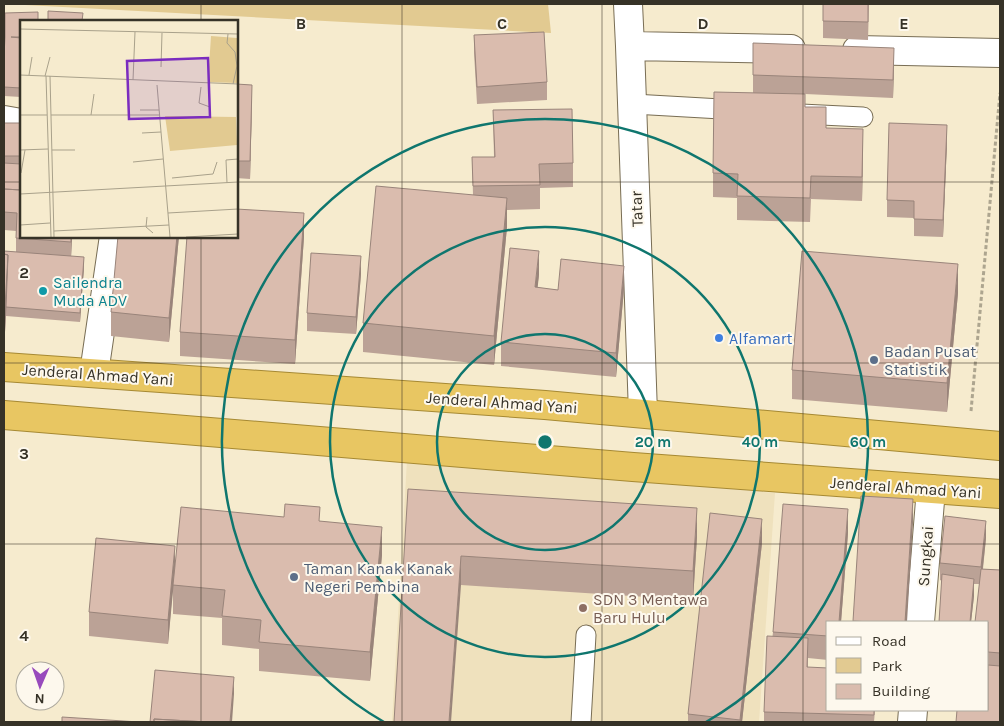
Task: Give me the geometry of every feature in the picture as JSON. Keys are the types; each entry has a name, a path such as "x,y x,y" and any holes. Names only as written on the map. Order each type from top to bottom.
{"highway":[{"name":"Jenderal Ahmad Yani","path":"4,367 643,413 1000,446"},
{"name":"Jenderal Ahmad Yani","path":"4,415 633,467 1000,494"}],"street":[{"name":"Tatar","path":"628,4 643,413"},
{"path":"630,46 1000,52"},
{"path":"4,120 20,123"},
{"path":"94,373 114,238"},
{"name":"Sungkai","path":"920,621 930,489"}],"lane":[{"path":"632,104 757,111"},
{"path":"786,113 863,117"},
{"path":"581,722 586,635"}],"path":[{"path":"968,443 1000,93"}],"shaded area":[{"name":"SDN 3 Mentawa Baru Hulu","path":"407,460 775,493 759,722 392,722"}],"green space":[{"path":"6,4 548,4 551,33"}],"building":[{"path":"823,4 868,4 868,22 823,21"},
{"path":"48,11 83,13 82,20 48,20"},
{"path":"38,12 38,20 20,20 20,37 11,37 20,38 20,88 4,87 5,13"},
{"path":"544,32 547,82 477,87 474,35"},
{"path":"753,43 894,48 893,80 753,75"},
{"path":"238,84 252,85 250,161 238,161"},
{"path":"714,92 805,94 805,107 826,107 826,128 863,129 862,177 811,176 810,198 737,196 738,174 713,173"},
{"path":"572,109 573,163 539,164 540,185 473,186 472,157 495,157 493,110"},
{"path":"4,123 20,123 20,156 4,156"},
{"path":"889,123 947,125 943,220 914,219 914,201 887,200"},
{"path":"4,163 20,164 20,190 4,189"},
{"path":"376,186 507,198 494,336 363,323"},
{"path":"4,189 20,190 20,238 71,238 71,242 16,238 17,213 4,212"},
{"path":"238,209 304,213 295,340 180,332 187,238 238,238"},
{"path":"118,238 177,238 169,318 111,312"},
{"path":"510,248 539,251 535,287 558,290 561,259 624,266 616,353 501,342"},
{"name":"Sailendra Muda ADV","path":"4,251 84,257 80,313 6,307 8,255 4,254"},
{"name":"Badan Pusat Statistik","path":"802,251 958,264 947,383 792,370"},
{"path":"311,253 361,256 356,317 307,313"},
{"path":"4,254 8,255 4,325"},
{"path":"408,489 697,508 693,571 461,556 449,722 394,722"},
{"path":"861,496 913,499 905,621 853,621"},
{"path":"285,504 320,507 319,521 382,527 370,652 259,642 261,620 222,616 225,590 173,585 181,507 284,517"},
{"path":"783,504 848,509 839,621 826,621 826,636 773,632"},
{"path":"710,513 762,519 740,720 688,714"},
{"path":"945,516 986,521 981,567 940,563"},
{"path":"96,538 175,546 168,620 89,612"},
{"path":"981,569 1000,570 1000,653 989,652 989,621 975,621"},
{"path":"942,574 974,579 970,621 939,621"},
{"path":"767,636 808,638 807,667 826,668 826,711 874,711 874,715 764,712"},
{"path":"989,665 1000,666 1000,722 956,722 957,711 989,711"},
{"path":"155,670 234,677 230,722 154,719 154,722 150,722"},
{"path":"62,717 139,722 62,722"},
{"path":"154,719 207,722 154,722"}],"place":[{"name":"Sailendra Muda ADV","path":"43,291"},
{"name":"Alfamart","path":"719,338"},
{"name":"Badan Pusat Statistik","path":"874,360"},
{"name":"Taman Kanak Kanak Negeri Pembina","path":"294,577"},
{"name":"SDN 3 Mentawa Baru Hulu","path":"583,608"}]}
